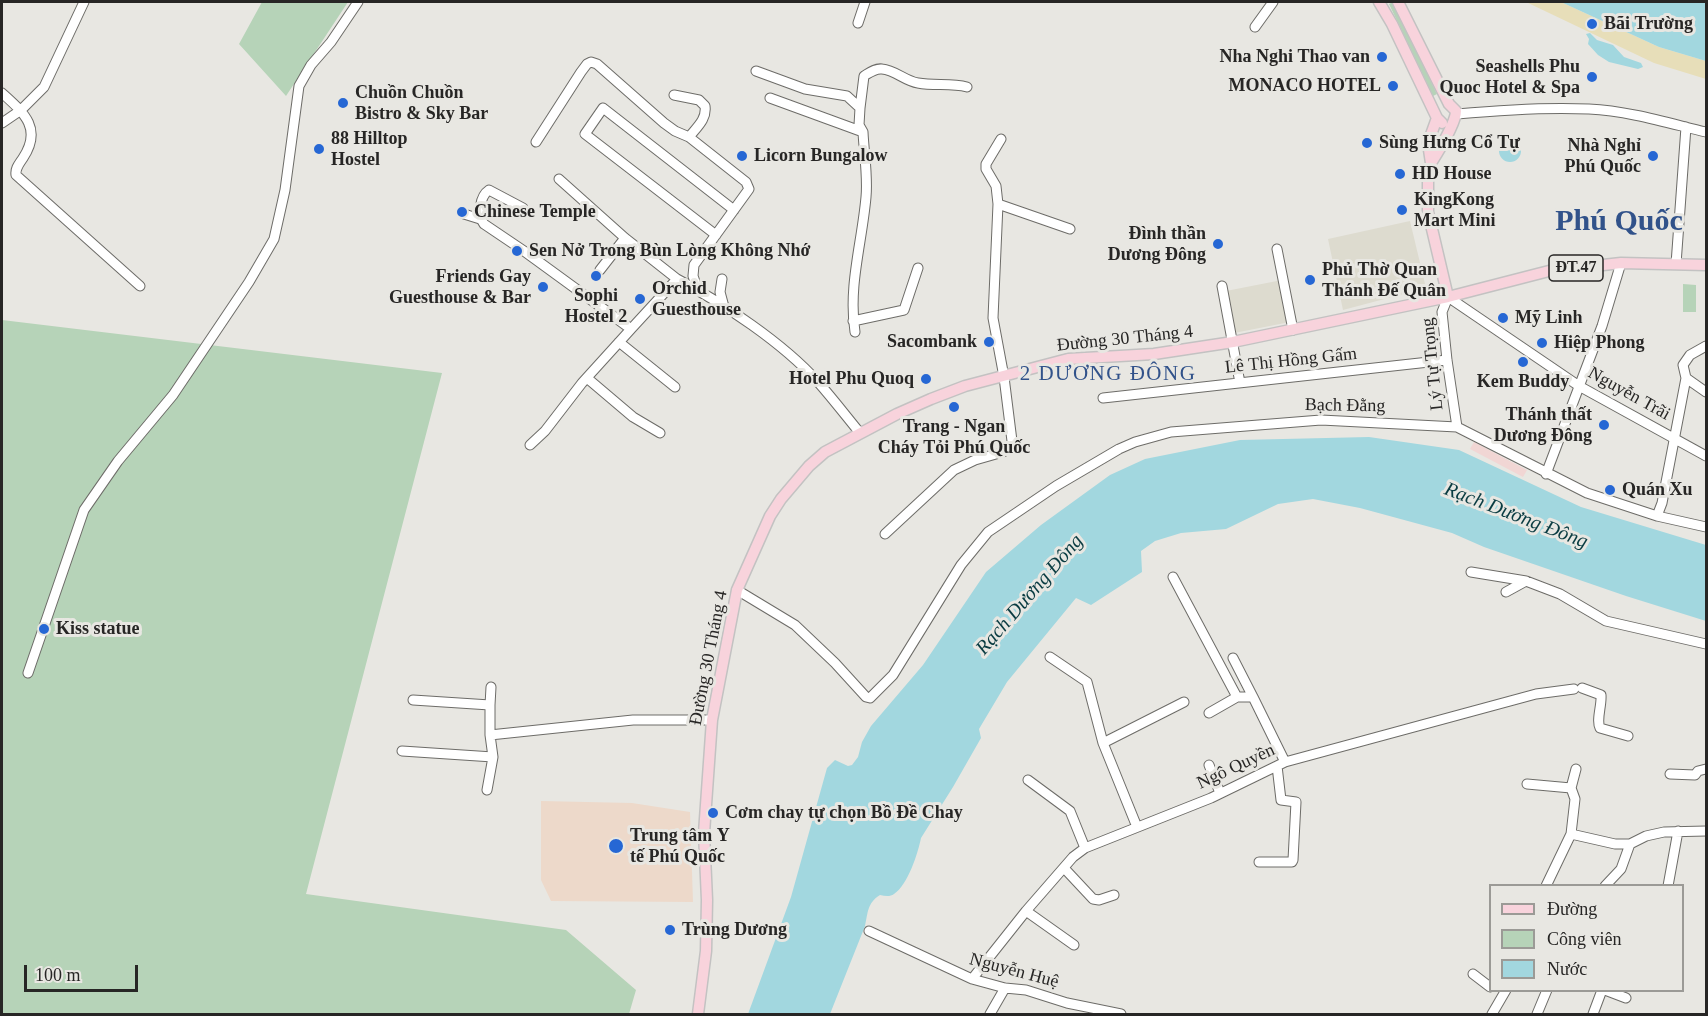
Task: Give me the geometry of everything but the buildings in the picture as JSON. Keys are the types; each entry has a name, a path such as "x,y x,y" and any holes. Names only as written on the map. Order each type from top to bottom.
{"main road":[{"path":"1381,2 1436,116 1441,123 1454,118"},
{"path":"1398,2 1449,104 1455,108 1454,118 1441,148 1431,163"},
{"path":"1448,297 1428,212 1428,180 1431,163 1428,143 1440,106 1449,104"},
{"name":"Đường 30 Tháng 4","path":"698,1014 706,951 704,833 712,720 737,590 781,499 817,459 833,447 931,399 965,386 1068,359 1163,353 1233,342 1448,297 1549,271 1621,263 1707,265"}],"street":[{"path":"2,123 21,110 44,87 84,2"},
{"path":"28,673 84,510 118,461 173,395 249,282 274,239 285,190 299,86 311,65 331,42 358,2"},
{"path":"858,23 865,2"},
{"path":"1255,27 1273,2"},
{"path":"536,142 581,72 591,62 597,64 664,123 688,137 746,182 749,189 694,265 693,276 698,290"},
{"path":"855,332 853,321 855,264 866,195 863,132 859,125 864,76 873,70 881,69 916,83 967,87"},
{"path":"756,72 805,89 847,96 860,108"},
{"path":"2,93 21,110 29,122 31,137 28,150 16,169 16,175 140,286"},
{"path":"674,95 699,100 705,106 703,120 688,137"},
{"path":"770,98 863,132"},
{"path":"716,235 585,134 603,108 734,210"},
{"path":"1454,118 1492,111 1590,109 1627,114 1707,132"},
{"path":"1676,264 1686,127"},
{"path":"885,534 954,470 975,460 1003,452 1011,446 1004,376 993,318 998,204 996,186 986,169 986,164 1001,139"},
{"path":"559,179 625,238 677,279 724,307 782,349 817,381 860,433"},
{"path":"480,219 484,193 489,189 523,207"},
{"path":"998,204 1070,229"},
{"path":"465,214 480,219 631,329"},
{"path":"600,270 625,238"},
{"path":"1277,249 1293,330"},
{"path":"1546,474 1602,326 1621,263"},
{"path":"853,321 904,309 918,268"},
{"path":"530,445 561,413 587,378 677,279"},
{"path":"722,279 720,292 724,307"},
{"path":"1222,286 1240,383"},
{"name":"Lý Tự Trọng","path":"1448,297 1442,312 1457,427"},
{"name":"Nguyễn Trãi","path":"1448,297 1579,386 1707,456"},
{"path":"619,342 675,387"},
{"path":"1657,516 1662,503 1686,378 1683,365 1685,360 1707,346"},
{"name":"Lê Thị Hồng Gấm","path":"1103,398 1447,360"},
{"path":"587,378 633,417 660,433"},
{"path":"1686,378 1707,392"},
{"name":"Bạch Đằng","path":"737,590 795,625 836,663 866,697 870,698 893,675 962,565 988,532 1056,486 1119,449 1171,432 1322,420 1457,427 1587,494 1657,516 1707,527"},
{"path":"1471,572 1526,581 1560,594 1606,621 1707,644"},
{"path":"1173,577 1237,697"},
{"path":"1506,592 1526,581"},
{"path":"1050,657 1087,682 1103,743 1137,827"},
{"path":"1233,658 1253,697 1281,764 1281,800 1296,802 1292,862 1259,862"},
{"path":"487,790 493,758 490,735 491,687"},
{"name":"Ngô Quyền","path":"972,979 1026,910 1085,848 1220,793 1281,764 1536,694 1578,688 1601,695 1598,723 1600,728 1628,736"},
{"path":"1209,714 1237,697 1253,697"},
{"path":"413,700 490,705"},
{"path":"1103,743 1184,702"},
{"path":"490,735 633,720 712,720"},
{"path":"402,751 493,758"},
{"path":"1209,765 1220,793"},
{"path":"1546,884 1571,834 1575,799 1571,788 1576,769"},
{"path":"1670,774 1689,776 1707,769"},
{"path":"1028,780 1070,811 1085,848"},
{"path":"1527,784 1571,788"},
{"path":"1668,884 1678,831"},
{"path":"1571,834 1616,844 1630,844 1655,834 1707,831"},
{"path":"1613,881 1621,869 1624,854 1630,844"},
{"path":"1064,868 1093,899 1099,900 1114,895"},
{"path":"1026,910 1074,945"},
{"name":"Nguyễn Huệ","path":"869,931 972,979 1005,988 1026,990 1067,1003 1119,1014"},
{"path":"1473,974 1489,986"},
{"path":"990,1014 1005,988"},
{"path":"1492,1014 1501,992"},
{"path":"1537,1014 1546,992"},
{"path":"1593,1014 1603,992"},
{"path":"1610,992 1626,998"}],"shaded area":[{"path":"1410,221 1426,288 1343,310 1328,239"},
{"path":"1282,280 1290,322 1234,333 1226,291"},
{"path":"1474,442 1527,470 1523,477 1470,449"},
{"name":"Trung tâm Y tế Phú Quốc","path":"541,801 632,803 690,812 693,902 551,901 541,880"}],"green space":[{"path":"262,2 348,2 286,96 239,44"},
{"path":"1393,2 1437,94 1433,96 1389,4"},
{"path":"1683,284 1696,285 1696,312 1683,312"},
{"path":"2,320 442,373 306,894 566,930 636,990 629,1014 2,1014"}],"sand":[{"name":"Bãi Trường","path":"1526,2 1561,2 1659,47 1706,61 1706,79 1654,63"}],"water":[{"path":"1561,2 1706,2 1706,61 1659,47"},
{"path":"1590,33 1597,40 1613,45 1624,57 1641,63 1643,67 1638,69 1609,62 1598,55 1588,44 1589,39 1586,34"},
{"path":"1510,140 1518,143 1521,151 1518,159 1510,162 1502,159 1499,151 1502,143"},
{"name":"Rạch Dương Đông","path":"1369,437 1459,450 1581,507 1706,545 1706,621 1484,547 1452,533 1360,508 1313,499 1278,504 1226,529 1181,533 1155,541 1141,551 1142,572 1091,605 1076,598 1007,682 979,729 981,738 921,838 915,860 904,884 894,894 880,895 870,905 865,926 830,1014 748,1014 791,897 827,768 835,760 848,766 852,765 858,757 862,742 871,726 923,665 986,572 1041,525 1110,475 1145,459 1240,440"}],"place":[{"name":"Bãi Trường","path":"1592,24"},
{"name":"Nha Nghi Thao van","path":"1382,57"},
{"name":"Seashells Phu Quoc Hotel & Spa","path":"1592,77"},
{"name":"MONACO HOTEL","path":"1393,86"},
{"name":"Chuồn Chuồn Bistro & Sky Bar","path":"343,103"},
{"name":"Sùng Hưng Cổ Tự","path":"1367,143"},
{"name":"88 Hilltop Hostel","path":"319,149"},
{"name":"Licorn Bungalow","path":"742,156"},
{"name":"Nhà Nghỉ Phú Quốc","path":"1653,156"},
{"name":"HD House","path":"1400,174"},
{"name":"KingKong Mart Mini","path":"1402,210"},
{"name":"Chinese Temple","path":"462,212"},
{"name":"Đình thần Dương Đông","path":"1218,244"},
{"name":"Sen Nở Trong Bùn Lòng Không Nhớ","path":"517,251"},
{"name":"Sophi Hostel 2","path":"596,276"},
{"name":"Phủ Thờ Quan Thánh Đế Quân","path":"1310,280"},
{"name":"Friends Gay Guesthouse & Bar","path":"543,287"},
{"name":"Orchid Guesthouse","path":"640,299"},
{"name":"Mỹ Linh","path":"1503,318"},
{"name":"Sacombank","path":"989,342"},
{"name":"Hiệp Phong","path":"1542,343"},
{"name":"Kem Buddy","path":"1523,362"},
{"name":"Hotel Phu Quoq","path":"926,379"},
{"name":"Trang - Ngan Cháy Tỏi Phú Quốc","path":"954,407"},
{"name":"Thánh thất Dương Đông","path":"1604,425"},
{"name":"Quán Xu","path":"1610,490"},
{"name":"Kiss statue","path":"44,629"},
{"name":"Cơm chay tự chọn Bồ Đề Chay","path":"713,813"},
{"name":"Trung tâm Y tế Phú Quốc","path":"616,846"},
{"name":"Trùng Dương","path":"670,930"}],"district":[{"name":"Phú Quốc","path":"1619,222"},
{"name":"2 DƯƠNG ĐÔNG","path":"1108,374"}]}
